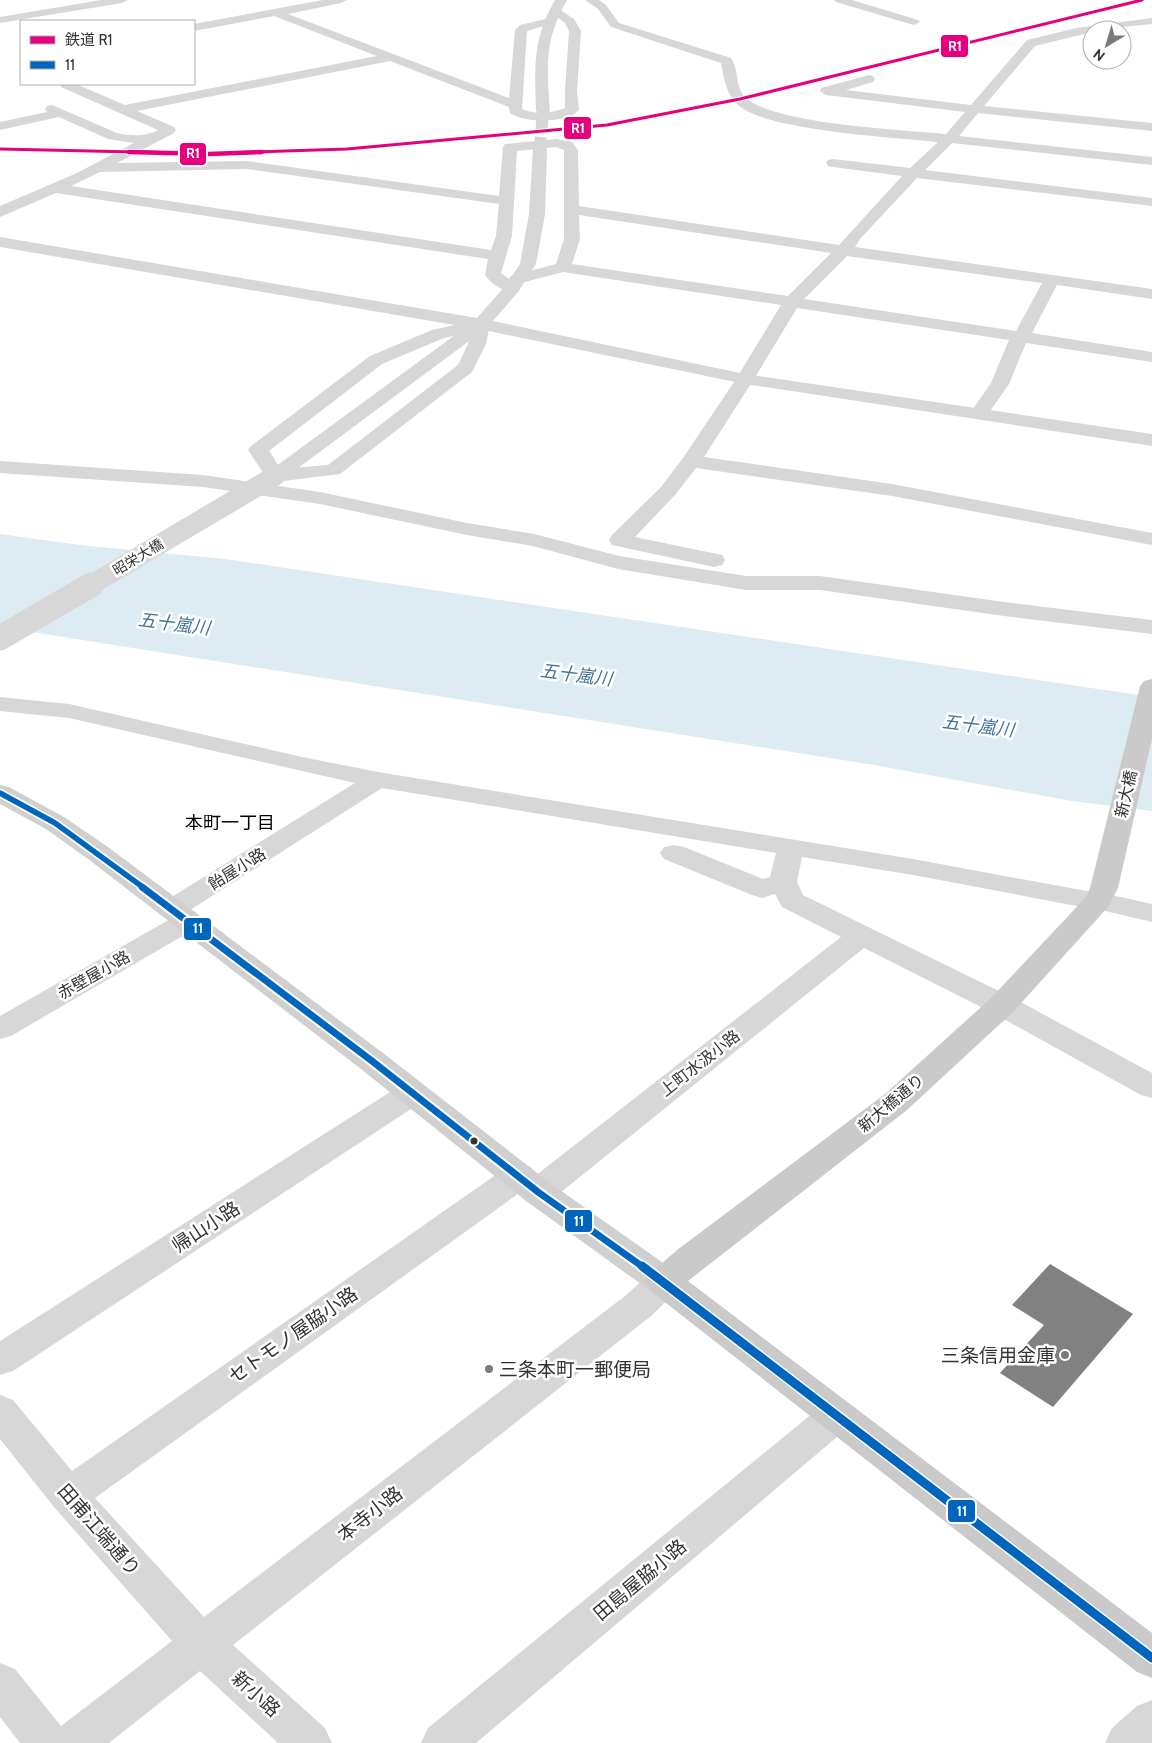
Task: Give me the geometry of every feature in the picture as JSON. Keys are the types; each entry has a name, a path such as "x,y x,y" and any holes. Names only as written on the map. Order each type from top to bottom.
{"main road":[{"name":"新大橋","path":"1101,894 1152,686"},
{"path":"0,793 55,823 98,853 529,1184 664,1282 1152,1658"},
{"name":"新大橋通り","path":"664,1282 697,1253 896,1102 1002,1005 1101,894"}],"street":[{"path":"0,20 47,0"},
{"path":"0,20 122,0"},
{"path":"195,28 342,0"},
{"path":"543,111 541,73 544,40 560,0"},
{"path":"591,0 602,7 615,25"},
{"path":"840,0 914,22"},
{"path":"276,13 515,105"},
{"path":"553,16 570,21 574,31 572,110 560,115 528,116 518,113 514,110 521,30 524,27 553,16"},
{"path":"1152,21 1085,30 1031,43 950,138 913,173 843,250 791,303 745,379 692,460 668,491 620,540 820,583 1004,609 1152,627"},
{"path":"573,27 615,25 727,62 733,89 742,103 758,111 803,122 1152,161"},
{"path":"121,110 392,57"},
{"path":"869,79 826,91 974,109 1152,127"},
{"path":"0,212 55,188 169,130 68,85"},
{"path":"0,126 56,111 114,136 127,139 153,138"},
{"path":"563,267 572,238 572,150 567,145 556,143 510,147 504,236 497,256 494,275 514,284 563,267 1152,357"},
{"path":"481,324 438,334 376,360 258,450 275,476 333,470 466,368 477,344 481,324 528,264 537,214 540,149"},
{"path":"833,163 1152,202"},
{"path":"96,168 247,165 506,201"},
{"path":"55,188 497,256"},
{"path":"572,209 721,233 1152,294"},
{"path":"0,242 481,324 745,379 1152,440"},
{"path":"979,413 1000,384 1019,338 1025,331 1052,280"},
{"name":"昭栄大橋","path":"0,638 275,476 481,324"},
{"path":"692,460 892,490 1152,539"},
{"path":"0,467 203,482 320,498 467,529 534,540 618,562 746,583 820,583"},
{"path":"0,704 69,711 302,765 378,780 791,847 1101,894 1152,913"},
{"name":"飴屋小路","path":"180,915 378,780"},
{"path":"791,847 783,882 792,900 1002,1005 1152,1087"},
{"path":"674,853 762,889 783,882"},
{"name":"赤壁屋小路","path":"0,1029 180,915"},
{"name":"上町水汲小路","path":"529,1184 862,935"},
{"name":"帰山小路","path":"0,1360 412,1093"},
{"name":"セトモノ屋脇小路","path":"68,1495 529,1184"},
{"name":"本寺小路","path":"74,1743 638,1306 664,1282"},
{"name":"田甫江端通り","path":"0,1411 68,1495 202,1645"},
{"name":"田島屋脇小路","path":"443,1743 837,1415"},
{"name":"新小路","path":"202,1645 310,1743"},
{"path":"0,1683 47,1743"},
{"path":"1127,1743 1152,1721"}],"water":[{"name":"五十嵐川","path":"0,534 80,545 225,559 1152,697 1152,811 1072,801 874,765 0,627"}],"building":[{"path":"1050,1264 1133,1314 1053,1407 1000,1373 1044,1325 1012,1305"}],"tunnel":[{"path":"540,149 543,111"}],"rail line":[{"name":"R1","path":"0,149 209,154 347,149 607,125 740,99 1142,0"}],"transit line":[{"name":"11","path":"0,793 55,823 98,853 372,1061 538,1192 664,1282 1152,1658"}],"place":[{"name":"三条信用金庫","path":"1065,1355"},
{"name":"三条本町一郵便局","path":"489,1369"}],"district":[{"name":"本町一丁目","path":"230,823"}]}
